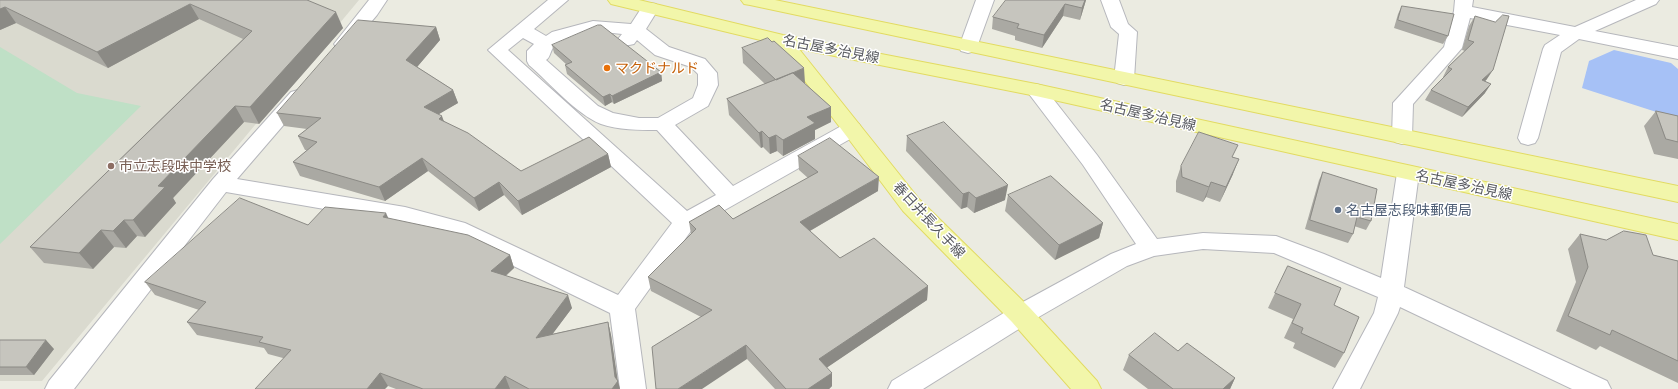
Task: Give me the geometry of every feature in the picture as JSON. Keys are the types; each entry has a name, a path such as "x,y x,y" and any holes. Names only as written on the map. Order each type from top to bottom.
{"main road":[{"name":"名古屋多治見線","path":"617,0 783,40 1036,90 1678,232"},
{"name":"名古屋多治見線","path":"750,0 968,47 1678,194"},
{"name":"春日井長久手線","path":"783,40 911,205 1021,314 1088,389"}],"street":[{"path":"330,58 371,11 378,0"},
{"path":"559,0 497,50 685,222"},
{"path":"968,47 986,0"},
{"path":"1110,0 1120,27 1128,32 1124,79"},
{"path":"1528,138 1552,49 1575,34 1650,0"},
{"path":"1402,137 1403,103 1453,48 1463,6 1575,34 1678,53"},
{"path":"545,43 540,58 601,110 615,118 636,120 666,116 692,101 701,82 690,70 659,60 627,39 636,30 650,8"},
{"path":"592,26 636,30 662,51 698,63 707,73 708,85 701,102 662,124 638,124 608,119 591,110 536,61 536,51 545,43 558,36 592,26"},
{"path":"522,30 545,43"},
{"path":"58,389 221,184 310,82"},
{"path":"1036,90 1090,160 1151,248"},
{"path":"662,124 731,196"},
{"path":"633,389 622,308 685,222 852,129"},
{"path":"1346,389 1386,313 1391,292 1408,173"},
{"path":"221,184 405,216 457,229 622,308"},
{"path":"901,389 1021,314 1119,260 1151,248 1203,241 1276,245 1316,260 1391,292 1598,389"}],"shaded area":[{"name":"市立志段味中学校","path":"0,0 359,0 42,381 0,381"}],"green space":[{"path":"0,47 77,93 141,106 0,244"}],"water":[{"path":"1614,50 1671,63 1678,69 1678,119 1582,88 1589,61"}],"building":[{"path":"0,0 307,0 336,12 250,107 235,106 158,186 165,187 133,220 124,220 113,231 101,230 79,253 30,247 252,31 190,4 97,52 5,7 0,9"},
{"path":"1006,0 1085,0 1082,8 1065,4 1044,35 1017,28 1019,24 993,17"},
{"path":"1402,6 1454,14 1448,36 1398,20"},
{"path":"1503,15 1509,16 1493,70 1482,80 1491,84 1468,107 1431,90 1452,69 1448,67 1474,42 1468,40 1475,16 1495,22"},
{"path":"358,20 436,27 406,60 453,90 424,107 442,116 439,119 468,133 521,171 589,137 608,154 518,201 499,182 474,198 422,158 379,187 293,162 317,142 298,136 321,118 277,113"},
{"path":"601,25 661,72 612,96 610,94 603,97 565,65 572,62 552,45"},
{"path":"768,38 772,42 774,41 804,68 776,80 742,48"},
{"path":"793,73 831,107 807,117 815,123 783,140 776,135 769,138 762,131 759,133 727,99"},
{"path":"1656,111 1678,116 1678,142 1666,139"},
{"path":"944,122 1008,185 976,198 969,192 963,194 907,136"},
{"path":"1199,132 1238,145 1232,157 1239,159 1226,187 1211,182 1209,187 1182,177 1181,166"},
{"path":"830,138 879,177 800,222 840,258 874,238 928,286 819,359 832,373 808,389 786,389 746,345 678,389 656,389 652,347 712,310 648,277 696,229 689,222 719,205 733,219 818,172 798,156"},
{"path":"1323,172 1377,189 1371,221 1357,217 1353,234 1310,220"},
{"path":"1051,176 1103,223 1059,245 1008,195"},
{"path":"240,198 308,225 325,207 386,213 383,217 468,235 510,255 491,271 568,295 536,338 608,322 615,377 618,381 612,389 529,389 505,376 495,389 423,389 380,373 367,389 255,389 291,350 259,342 263,337 187,322 206,302 145,282"},
{"path":"1624,231 1646,235 1653,255 1678,261 1678,361 1612,330 1610,335 1568,316 1588,267 1580,234 1606,240"},
{"path":"1288,266 1341,288 1334,305 1359,317 1344,353 1301,333 1303,328 1292,323 1301,304 1275,293"},
{"path":"1155,333 1178,351 1187,343 1235,378 1223,389 1173,389 1129,355"},
{"path":"0,340 46,340 26,367 0,367"}],"place":[{"name":"マクドナルド","path":"607,68"},
{"name":"市立志段味中学校","path":"111,166"},
{"name":"名古屋志段味郵便局","path":"1338,210"}]}
